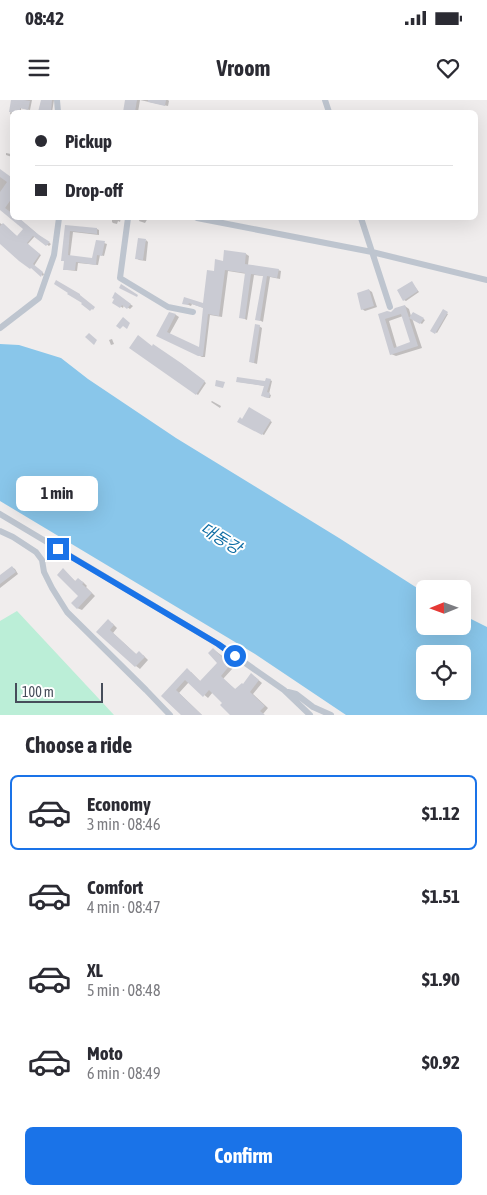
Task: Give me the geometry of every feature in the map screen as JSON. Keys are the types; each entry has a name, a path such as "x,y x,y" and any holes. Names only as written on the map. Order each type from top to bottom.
{"street":[{"path":"0,328 39,298 54,255 59,220"},
{"path":"128,220 120,278 168,307 193,312"},
{"path":"207,220 372,252 487,280"},
{"path":"363,220 390,307"},
{"path":"0,514 218,644 284,690 310,715"},
{"path":"0,531 36,552 42,560 44,572 52,588 68,612 170,715"},
{"path":"284,690 296,694 313,707 331,715"}],"green space":[{"path":"17,611 114,715 0,715 0,621"}],"water":[{"name":"대동강","path":"0,344 19,345 61,358 88,379 176,438 416,587 416,635 471,635 471,619 487,627 487,715 346,715 255,654 0,501"}],"building":[{"path":"11,100 30,101 28,110 20,108 20,110 10,110 9,112"},
{"path":"41,100 52,100 51,110 38,110"},
{"path":"125,100 137,100 135,110 123,110"},
{"path":"148,100 166,100 165,106 148,102"},
{"path":"0,169 10,176 10,201 5,208 10,212 10,218 0,210 0,192 7,182 0,177"},
{"path":"12,220 21,220 50,242 46,246 33,236 27,243 40,254 33,264 43,272 41,277 0,244 0,226 3,223 17,236 23,229"},
{"path":"65,225 97,228 97,234 70,231 68,255 92,258 96,240 105,241 102,256 97,255 96,265 76,262 75,270 63,270 64,261 61,261"},
{"path":"138,238 146,239 143,260 135,259"},
{"path":"224,250 246,253 245,264 279,269 277,278 267,276 260,321 255,320 263,276 251,274 245,319 239,318 245,273 225,270 219,316 208,314 203,356 198,356 156,336 169,312 176,314 167,332 199,347 203,308 189,303 188,305 182,304 184,297 203,303 207,270 214,271 215,259 223,261"},
{"path":"56,280 80,294 95,307 93,310 90,311 82,303 54,284"},
{"path":"412,281 418,291 403,301 397,290"},
{"path":"121,284 138,295 137,297 119,288"},
{"path":"369,289 374,306 361,310 357,293"},
{"path":"115,292 131,304 127,309 122,305 120,308 112,303"},
{"path":"405,305 418,346 390,355 378,314 387,311 391,312 395,308","holes":["401,314 410,342 394,348 385,319"]},
{"path":"443,309 448,312 435,334 430,331"},
{"path":"413,312 424,318 420,324 409,318"},
{"path":"123,317 130,323 127,329 123,326 120,329 116,326"},
{"path":"255,324 260,325 254,363 249,362"},
{"path":"89,333 97,340 94,345 85,337"},
{"path":"138,335 205,381 196,395 129,348"},
{"path":"237,377 265,381 266,378 271,379 267,392 270,393 269,398 261,396 264,386 236,382"},
{"path":"216,380 225,382 223,388 215,386"},
{"path":"249,407 271,420 262,435 237,422 240,417 242,419"},
{"path":"12,566 16,572 0,584 0,575"},
{"path":"63,568 75,581 78,578 84,583 82,584 92,593 77,609 71,603 78,596 57,575"},
{"path":"108,619 114,625 110,630 136,654 139,651 145,657 135,667 96,632"},
{"path":"213,648 222,657 224,656 230,661 228,663 230,665 221,676 235,689 243,684 251,673 259,680 250,692 265,706 260,711 265,715 230,715 220,705 222,703 209,690 203,697 185,680 176,690 202,715 181,715 161,696 187,668 200,681 217,663 208,653"}],"route":[{"path":"58,549 235,656"}]}
